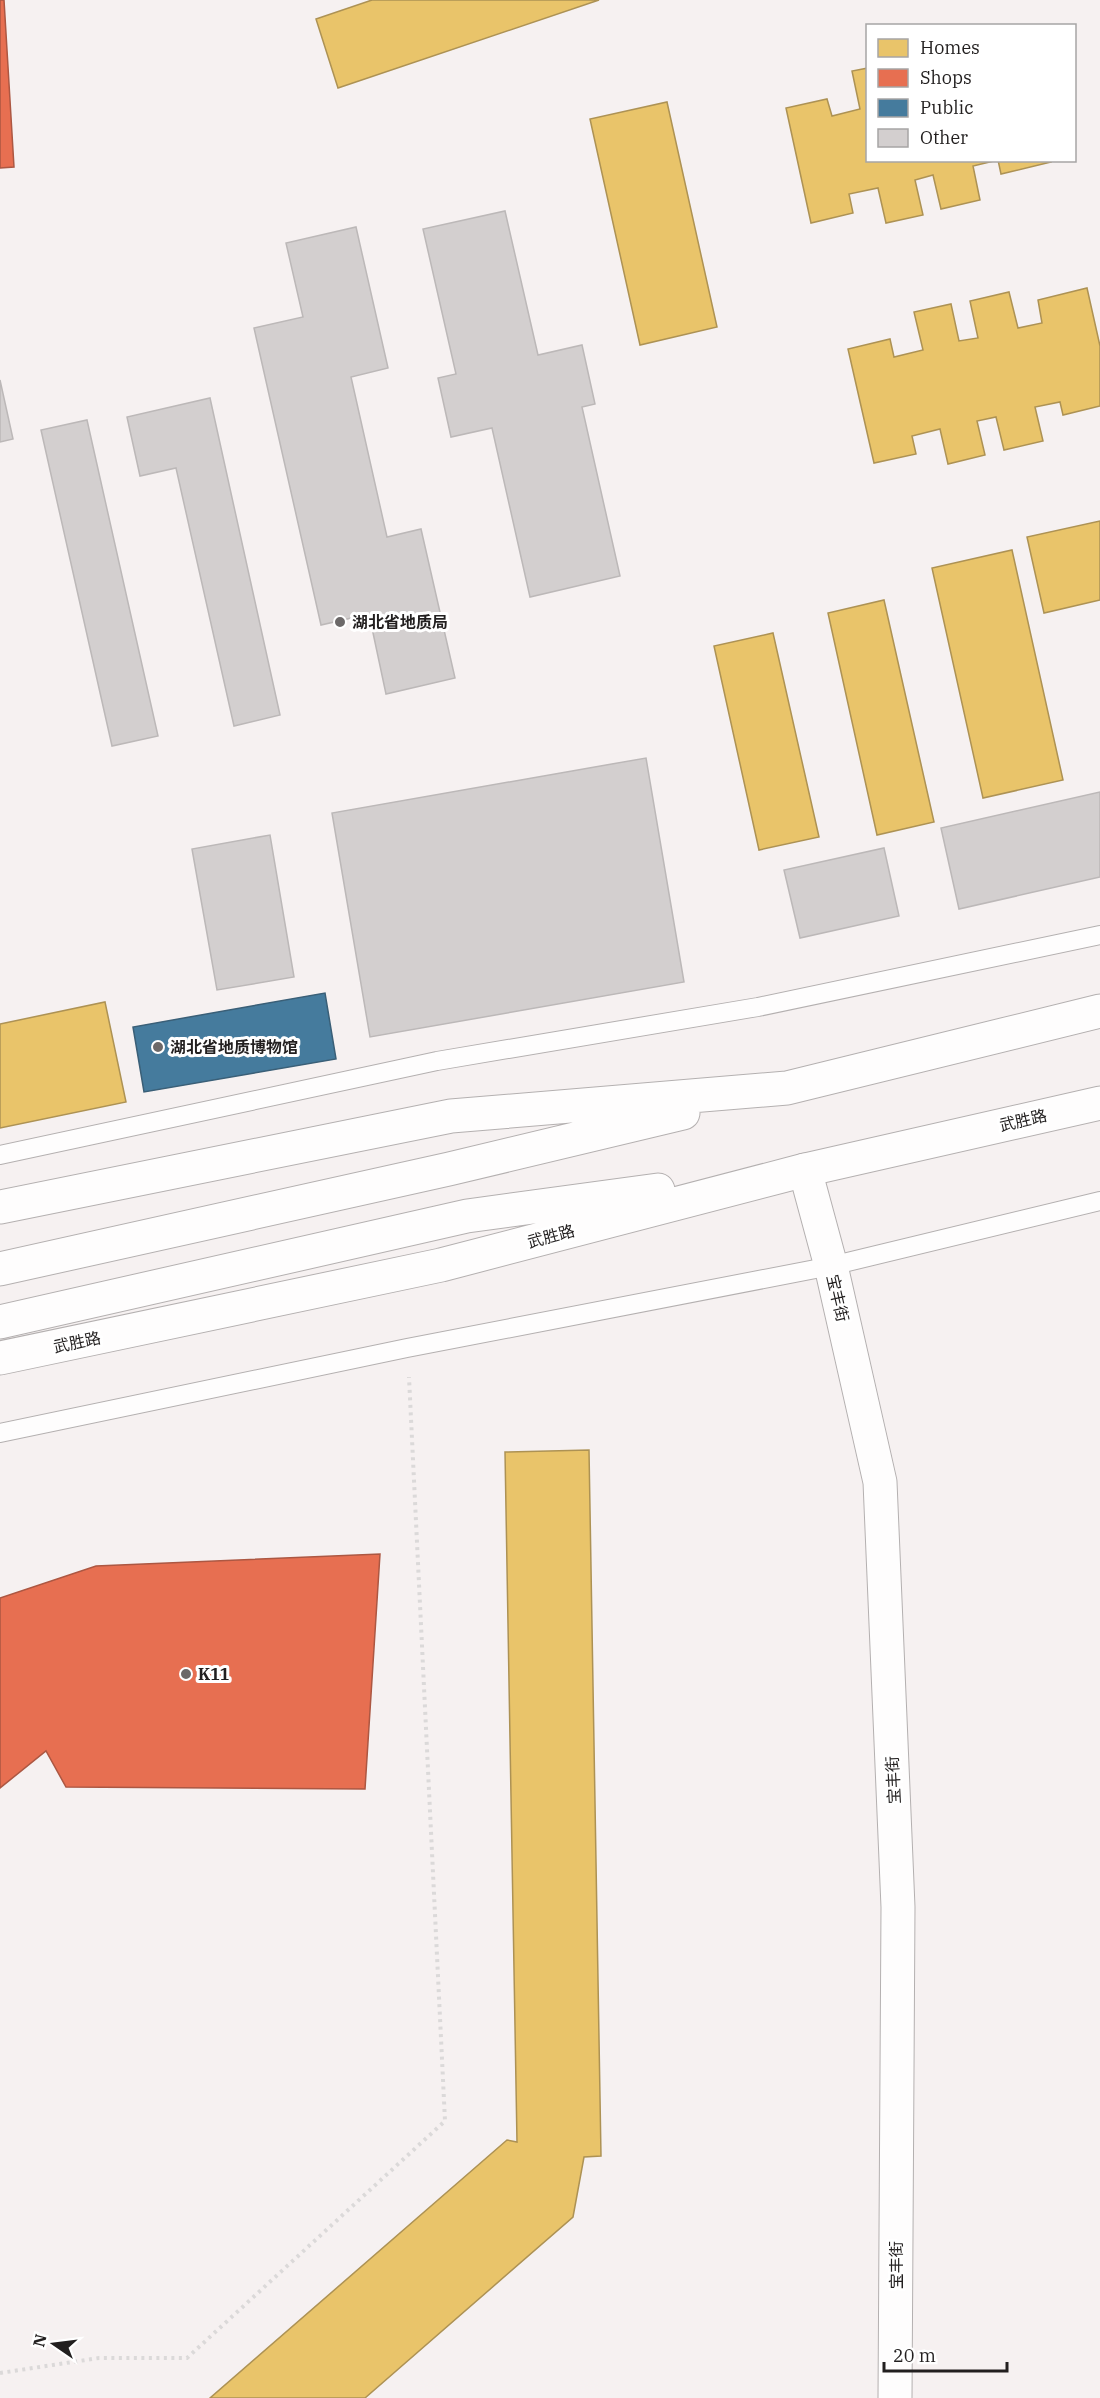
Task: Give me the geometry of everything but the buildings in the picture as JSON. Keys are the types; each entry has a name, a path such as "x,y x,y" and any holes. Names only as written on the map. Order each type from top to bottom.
{"main road":[{"path":"0,1269 449,1169 1100,1011"},
{"path":"0,1207 451,1116 787,1088"},
{"name":"武胜路","path":"0,1358 441,1265 805,1170 1100,1103"},
{"path":"0,1322 467,1216 805,1170"},
{"name":"宝丰街","path":"805,1170 831,1266 880,1482 898,1907 896,2398"}],"lane":[{"path":"0,1155 437,1061 758,1007 1100,935"},
{"path":"0,1433 407,1348 831,1266 1100,1201"}],"path":[{"path":"0,2373 99,2358 187,2358 445,2121 407,1348"}],"place":[{"name":"湖北省地质局","path":"340,622"},
{"name":"湖北省地质博物馆","path":"158,1047"},
{"name":"K11","path":"186,1674"}]}
